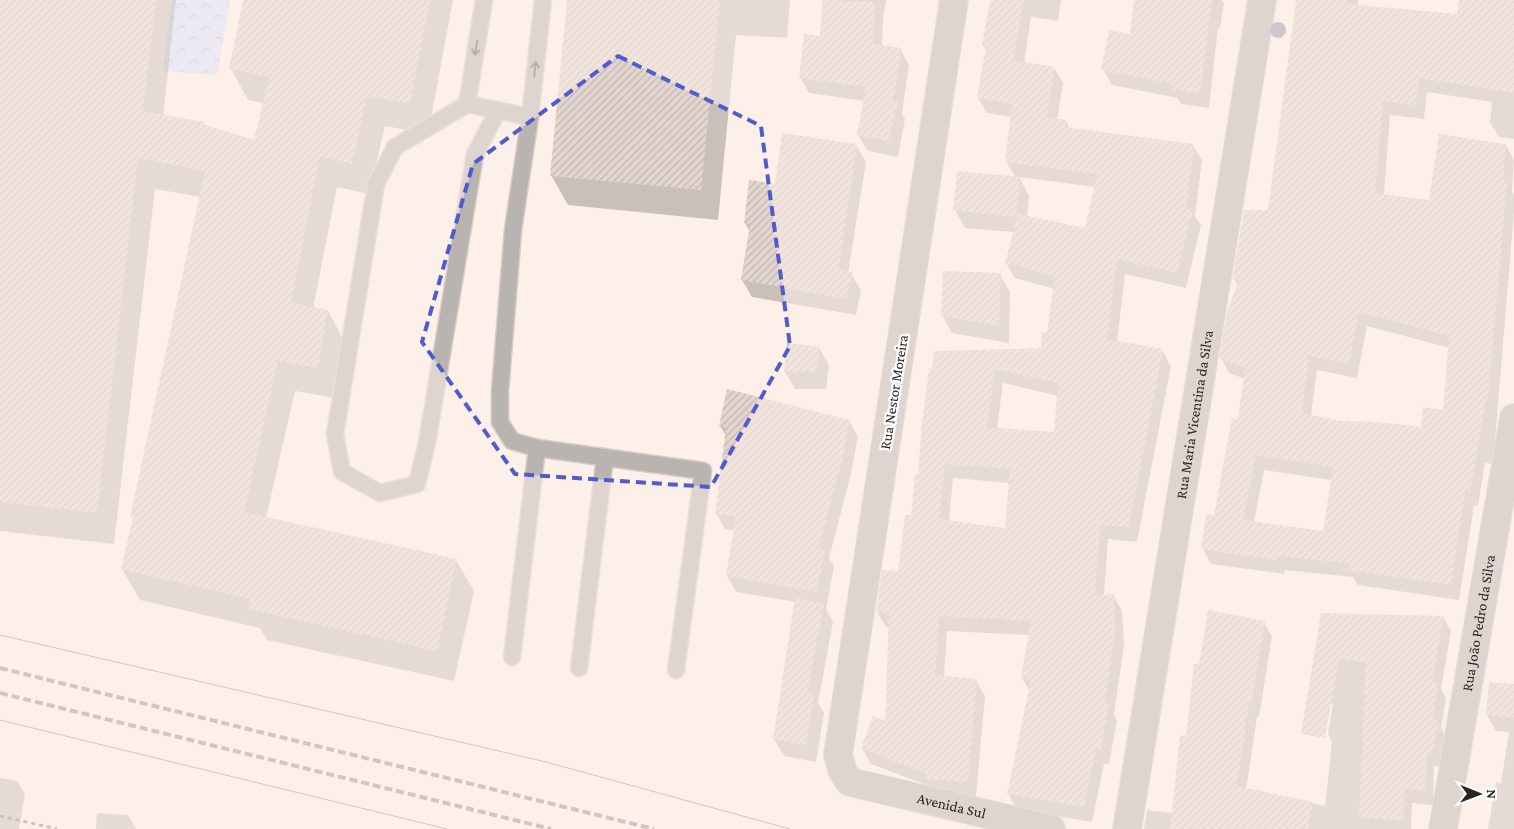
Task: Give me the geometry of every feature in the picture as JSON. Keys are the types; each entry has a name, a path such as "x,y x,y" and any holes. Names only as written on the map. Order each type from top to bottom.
{"street":[{"name":"Rua Nestor Moreira","path":"850,782 843,772 838,755 954,0"},
{"name":"Rua Maria Vicentina da Silva","path":"1127,829 1262,0"},
{"name":"Rua João Pedro da Silva","path":"1443,829 1514,418"},
{"name":"Avenida Sul","path":"850,782 1051,829"}],"lane":[{"path":"467,104 484,0"},
{"path":"543,0 530,117 513,230 500,391 500,422 512,441 537,448 703,471 676,670"},
{"path":"498,110 474,154 427,443 417,484 380,493 342,472 334,434 376,184 395,147 467,104 498,110 530,117"},
{"path":"512,657 537,448"},
{"path":"579,668 605,457"}],"path":[{"path":"0,816 57,829"}],"highlighted area":[{"path":"618,56 761,126 790,346 711,487 515,474 422,342 473,164"}],"green space":[{"path":"172,0 230,0 217,75 163,71"}],"building":[{"path":"0,0 156,0 143,111 205,122 205,125 254,140 269,77 229,69 243,0 430,0 410,104 367,96 352,164 320,156 291,303 328,310 318,368 278,361 244,512 457,559 437,651 248,609 250,599 121,569 133,517 130,517 205,171 138,158 97,513 0,502"},
{"path":"567,0 720,0 701,190 550,176"},
{"path":"822,0 875,2 873,44 901,48 893,101 897,102 889,141 857,135 866,87 799,78 804,34 820,36"},
{"path":"990,0 1024,0 1013,60 1055,67 1047,117 1066,120 1065,127 1194,144 1186,209 1193,209 1177,273 1117,259 1107,339 1163,349 1129,527 1100,525 1095,595 1114,594 1115,629 1105,703 1109,704 1101,750 1096,749 1084,807 1007,794 1031,680 1021,678 1031,621 939,616 935,675 977,679 968,782 926,779 926,774 861,748 873,716 885,721 889,613 876,612 882,570 898,571 905,515 911,515 915,474 918,474 929,368 932,369 934,351 1041,348 1042,332 1047,333 1055,276 1005,263 1018,214 1085,228 1097,174 1005,162 1012,104 977,98 986,46 982,45","holes":["995,369 1058,383 1054,432 987,427","945,464 1010,469 1005,528 939,519"]},
{"path":"1134,0 1212,0 1200,93 1171,89 1172,84 1101,70 1109,30 1130,34"},
{"path":"1296,0 1348,0 1348,4 1457,14 1459,0 1514,0 1514,93 1419,78 1416,105 1383,101 1375,193 1429,200 1439,134 1506,144 1503,181 1507,181 1488,399 1486,398 1470,492 1466,491 1451,585 1348,570 1348,563 1277,556 1276,560 1201,549 1206,514 1214,515 1232,418 1238,419 1245,368 1219,359 1227,312 1239,280 1232,280 1244,210 1268,210","holes":["1359,312 1449,336 1443,410 1423,407 1421,427 1380,422 1342,421 1302,413 1309,356 1349,364","1256,455 1333,467 1323,531 1243,520"]},
{"path":"782,133 857,144 838,270 852,272 847,299 741,280 750,224 744,223 749,180 775,184"},
{"path":"957,171 1020,177 1016,217 953,210"},
{"path":"943,271 1001,273 999,326 941,316"},
{"path":"787,343 820,347 817,371 784,372"},
{"path":"727,389 850,420 842,461 818,548 825,549 817,592 726,576 736,516 715,514 726,428 719,426"},
{"path":"795,598 824,603 807,693 814,694 806,745 773,739"},
{"path":"1208,610 1265,621 1251,703 1249,703 1237,786 1313,802 1308,829 1170,829 1180,735 1186,736 1194,664 1199,664"},
{"path":"1321,613 1444,616 1432,681 1438,683 1433,720 1439,721 1432,753 1427,752 1425,791 1405,789 1403,820 1359,818 1366,662 1339,659 1325,738 1301,734"},
{"path":"1489,682 1514,684 1514,718 1486,715"}],"tram line":[{"path":"0,635 546,762 790,829"},
{"path":"0,720 447,829"}],"railway":[{"path":"0,668 654,829"},
{"path":"0,693 551,829"}]}
